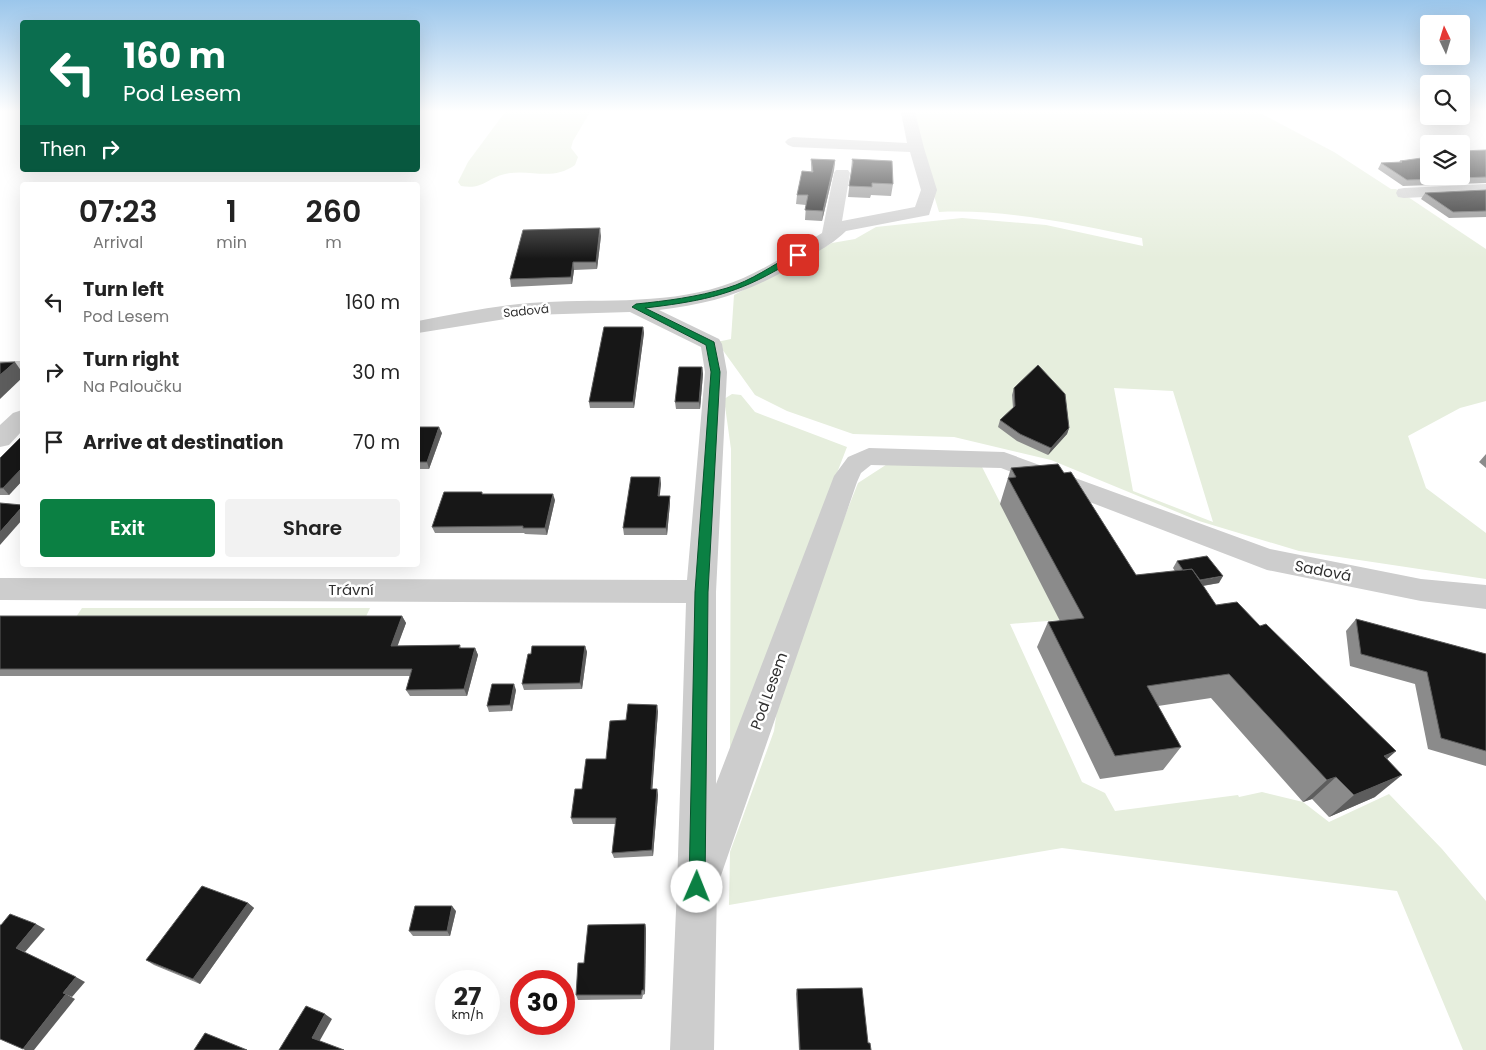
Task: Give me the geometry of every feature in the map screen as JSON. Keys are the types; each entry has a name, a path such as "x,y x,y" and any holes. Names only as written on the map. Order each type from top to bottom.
{"street":[{"name":"Sadová","path":"420,327 529,309 636,307 683,301 730,290 831,236 840,227 923,211 929,190 920,161"},
{"path":"831,236 842,173"},
{"path":"1404,193 1486,188"},
{"name":"Pod Lesem","path":"636,307 711,344 716,372 702,592 692,1050"},
{"path":"0,368 20,368"},
{"path":"0,439 20,420"},
{"name":"Pod Lesem","path":"697,887 850,467 858,460 869,456 1004,460 1166,522"},
{"name":"Sadová","path":"1166,522 1288,564 1421,590 1486,596"},
{"name":"Trávní","path":"0,589 702,592"}],"green space":[{"path":"576,161 575,165 557,173 523,172 505,174 480,185 461,186 458,182 468,162"},
{"path":"923,161 1348,161 1391,189 1396,189 1486,249 1486,401 1460,408 1408,436 1426,488 1486,533 1486,579 1299,551 1199,521 1051,460 954,437 853,434 787,411 755,395 717,342 731,339 734,295 832,243 855,239 876,227 962,218 1046,225 1143,246 1142,238 1067,223 1016,215 939,212","holes":["1114,388 1173,391 1213,522 1133,491"]},
{"path":"732,394 741,395 755,412 847,447 761,670 730,757 731,449 724,399"},
{"path":"895,459 981,465 1060,620 1010,624 1082,782 1105,793 1115,811 1238,795 1239,797 1262,792 1303,802 1329,822 1389,794 1442,849 1486,901 1486,1050 1463,1050 1397,891 1062,848 729,905 730,852 774,731 782,675 858,483"},
{"path":"82,608 370,608 363,623 72,623"}],"building":[{"path":"811,161 835,161 823,211 805,210 808,195 797,195 802,171 813,172"},
{"path":"892,161 893,184 872,183 872,187 849,186 853,162"},
{"path":"1400,161 1420,161 1420,180 1407,180 1381,163 1402,162"},
{"path":"1470,161 1486,161 1486,177 1470,178"},
{"path":"1486,190 1486,211 1453,212 1425,193"},
{"path":"600,228 596,262 573,262 571,277 510,279 523,230"},
{"path":"604,327 643,327 633,402 589,402"},
{"path":"15,362 0,375 0,363"},
{"path":"1038,365 1065,394 1069,428 1051,448 1020,434 1000,420 1015,406 1014,388"},
{"path":"679,367 702,367 699,402 675,402"},
{"path":"420,427 439,427 427,462 420,462"},
{"path":"20,438 20,470 3,488 0,488 0,458"},
{"path":"1058,464 1064,473 1071,472 1136,575 1192,569 1216,605 1237,602 1260,626 1266,624 1396,751 1384,756 1402,775 1354,795 1336,777 1327,780 1229,674 1147,686 1181,747 1115,756 1048,622 1084,618 1008,478 1016,477 1011,468"},
{"path":"631,477 660,477 658,496 670,496 666,528 623,528"},
{"path":"444,492 553,494 545,528 523,528 523,526 432,527"},
{"path":"0,503 20,505 20,509 0,532"},
{"path":"1207,556 1223,576 1200,580 1192,569 1183,570 1177,561"},
{"path":"0,616 402,616 391,646 460,645 459,648 475,648 464,689 406,690 412,669 0,669"},
{"path":"1356,619 1486,654 1486,751 1441,738 1427,672 1361,654"},
{"path":"532,646 585,646 580,683 522,684 528,654 531,654"},
{"path":"492,684 514,684 510,705 487,706"},
{"path":"628,704 657,705 651,789 657,789 652,850 612,853 616,818 571,818 575,789 582,789 586,759 606,759 610,721 626,720"},
{"path":"202,886 248,903 193,979 146,960"},
{"path":"415,906 452,906 447,931 409,931"},
{"path":"10,914 36,924 16,948 76,977 63,993 66,994 23,1049 0,1039 0,925"},
{"path":"645,924 644,990 642,990 641,995 576,995 578,963 584,963 588,925"},
{"path":"862,988 868,1043 870,1043 871,1050 800,1050 797,989"},
{"path":"306,1006 325,1014 312,1038 344,1050 279,1050"},
{"path":"205,1033 247,1050 194,1050"}],"route":[{"path":"697,887 702,592 716,372 711,344 636,307 683,301 730,290 798,255"}]}
